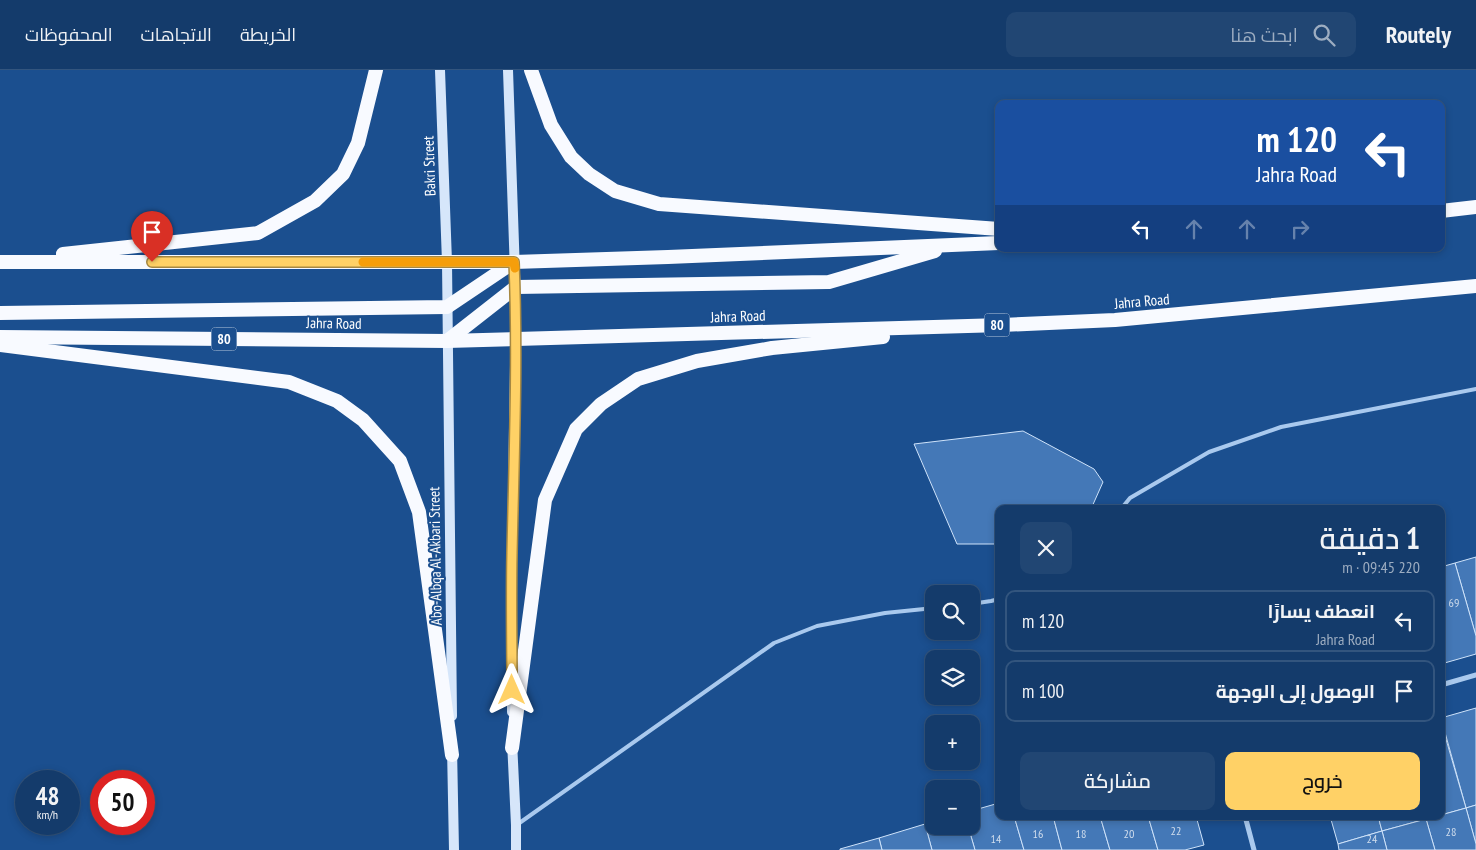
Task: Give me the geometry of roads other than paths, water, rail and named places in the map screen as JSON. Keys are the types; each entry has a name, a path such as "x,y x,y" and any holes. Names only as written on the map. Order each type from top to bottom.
{"highway":[{"path":"0,262 258,233 315,200 343,174 358,143 376,70"},
{"path":"531,70 551,126 571,157 590,174 616,191 659,204 995,229"},
{"path":"1445,211 1476,207"},
{"path":"0,262 514,262 995,243"},
{"path":"447,340 516,287 829,282 955,245"},
{"path":"0,313 447,307 514,262"},
{"name":"Jahra Road","path":"0,337 447,340 1002,325 1115,320 1476,286"},
{"path":"512,748 545,500 576,429 601,404 638,379 697,361 772,348 1002,325"},
{"path":"0,346 290,382 337,400 362,420 400,461 419,512 452,754"}],"main road":[{"name":"Bakri Street","path":"440,70 447,262"},
{"path":"508,70 516,287 512,554 512,748 516,850"},
{"name":"Abo-Albqa Al-Akbari Street","path":"447,262 454,850"}],"street":[{"path":"1445,684 1476,675"},
{"path":"1246,820 1254,850"}],"lane":[{"path":"1125,505 1130,498 1209,452 1281,427 1476,390"},
{"path":"980,603 995,600"},
{"path":"516,825 774,643 817,626 885,613 925,609"}]}
